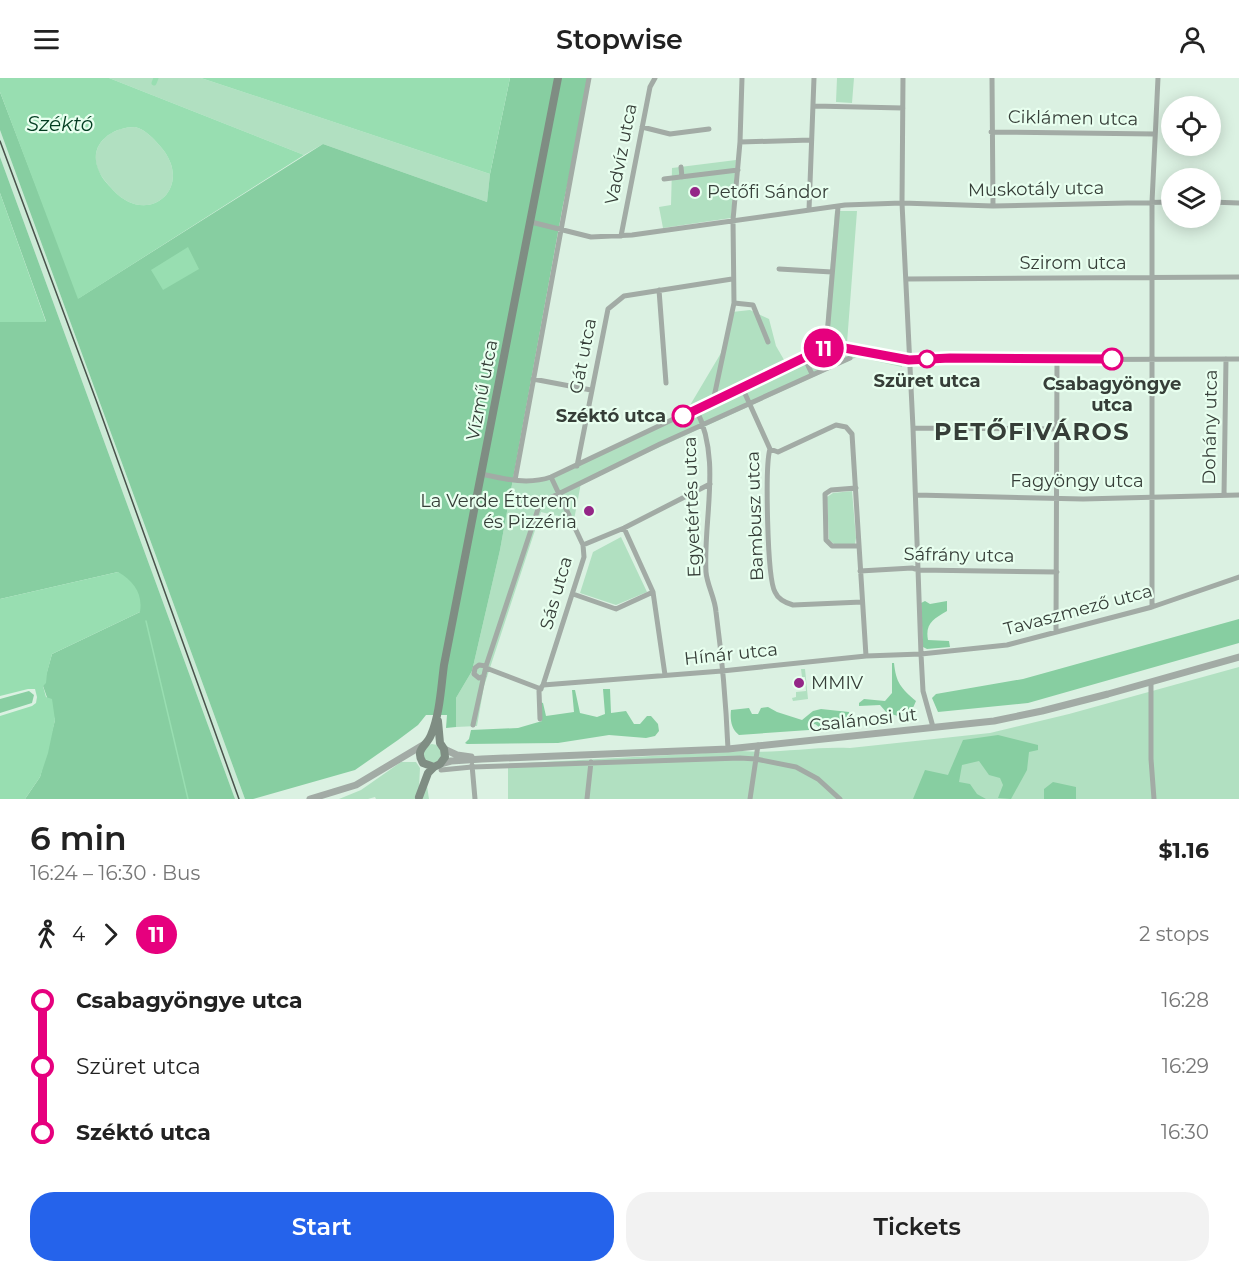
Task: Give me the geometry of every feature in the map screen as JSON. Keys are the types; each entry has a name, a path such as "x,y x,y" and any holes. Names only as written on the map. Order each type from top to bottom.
{"main road":[{"name":"Vízmű utca","path":"438,708 558,78"},
{"path":"419,798 421,760 419,753 432,733 438,708"},
{"path":"419,798 428,773 438,767 445,757 438,708"},
{"path":"425,743 434,741 442,746"},
{"path":"421,760 438,767"}],"street":[{"path":"515,480 590,78"},
{"name":"Vadvíz utca","path":"621,236 650,87 655,78"},
{"path":"715,400 734,303 733,220 740,142 742,78"},
{"path":"809,210 814,78"},
{"path":"903,78 902,203 921,654 923,691 933,727"},
{"path":"992,78 993,206"},
{"path":"1152,607 1151,277 1158,78"},
{"path":"814,106 903,108"},
{"path":"642,127 670,134 709,129"},
{"name":"Ciklámen utca","path":"992,132 1155,134"},
{"path":"740,142 811,140"},
{"path":"681,167 682,177"},
{"path":"664,179 738,170"},
{"name":"Muskotály utca","path":"531,222 591,237 621,236 809,210 902,203 993,206 1161,202"},
{"path":"1221,202 1239,202"},
{"path":"826,347 837,207"},
{"path":"779,269 832,272"},
{"name":"Szirom utca","path":"907,279 1239,277"},
{"name":"Gát utca","path":"577,466 608,309 624,296 732,279"},
{"path":"659,290 666,383"},
{"path":"734,303 753,305 768,342"},
{"path":"481,474 537,481 551,477 826,347 839,347 909,360 1239,359"},
{"path":"805,358 812,374"},
{"path":"473,725 486,667 538,509 545,500 850,358"},
{"path":"1056,631 1057,359"},
{"name":"Dohány utca","path":"1224,495 1226,359"},
{"path":"533,379 591,390"},
{"name":"Bambusz utca","path":"742,387 770,449 767,459 768,502 771,578 774,591 783,600 794,605 862,602"},
{"name":"Egyetértés utca","path":"696,409 704,424 708,444 710,484 706,573 716,609 728,749"},
{"path":"770,449 778,452 836,425 848,429 853,438 866,656"},
{"path":"913,428 1058,429"},
{"name":"Sás utca","path":"540,719 538,691 542,687 584,556 583,545 551,477"},
{"path":"583,545 624,528 710,484"},
{"path":"856,488 831,490 826,493 826,540 832,546 859,546"},
{"name":"Fagyöngy utca","path":"916,495 1083,499 1239,495"},
{"path":"624,528 653,592 665,675"},
{"name":"Sáfrány utca","path":"860,571 912,568 919,570 1058,572"},
{"name":"Tavaszmező utca","path":"921,654 1007,645 1152,607 1239,577"},
{"path":"573,594 616,609 653,592"},
{"name":"Hínár utca","path":"542,687 866,656 921,654"},
{"name":"Csalánosi út","path":"442,746 457,755 482,759 728,749 994,721 1042,711 1239,657"},
{"path":"484,676 476,676 474,672 479,666 542,687"},
{"path":"1151,682 1151,759 1154,799"},
{"path":"310,799 324,797 356,785 425,743"},
{"path":"750,799 758,745"},
{"path":"587,799 592,754"},
{"path":"400,757 421,760"},
{"path":"475,799 471,764 740,758 796,767 818,779 840,799"},
{"name":"Csalánosi út","path":"438,767 451,761 471,764 482,759"}],"shaded area":[{"path":"109,78 201,78 490,174 487,202 323,144 304,155"},
{"path":"510,78 590,78 563,205 500,550 472,671 456,698 456,727 446,728 447,715 426,715 418,725 355,770 253,799 245,799 0,130 0,92 79,298 323,144 487,202 490,174"},
{"path":"837,78 854,78 852,103 836,102"},
{"path":"135,127 152,137 170,161 173,175 170,188 164,198 153,204 141,205 127,201 113,190 97,167 97,150 100,143 111,133"},
{"path":"0,130 245,799 235,799 0,157"},
{"path":"0,157 235,799 25,799 40,777 55,720 43,686 52,654 140,612 118,572 0,599 0,322 46,321 0,193"},
{"path":"736,160 731,218 663,228 659,207 671,205 672,168"},
{"path":"835,211 857,211 847,343 901,357 902,367 857,357 581,483 574,520 541,512 484,686 477,726 456,727 456,698 472,671 500,550 513,479 549,477 686,412 721,353 732,312 750,310 769,319 776,346 787,365 824,345"},
{"path":"852,491 855,544 834,544 829,540 827,497 833,493"},
{"path":"621,537 647,592 616,605 580,593 593,552"},
{"path":"925,601 930,604 947,601 947,611 931,622 927,634 928,640 949,641 950,647 927,649 923,647 921,603"},
{"path":"1239,619 1239,643 1028,703 938,712 932,698 936,694 1023,679"},
{"path":"892,663 894,663 900,685 916,701 912,710 904,709 902,717 887,713 880,705 859,706 864,699 885,701 892,693"},
{"path":"1239,667 1239,799 508,799 508,764 742,751 850,748 990,733 1069,714"},
{"path":"801,669 805,669 808,699 793,701 792,698 796,697 796,692 806,691 805,677 802,677"},
{"path":"603,689 610,689 611,713 626,711 634,724 640,724 647,716 651,716 658,724 659,731 655,736 646,738 609,735 558,743 465,743 469,739 471,730 518,728 542,721 540,702 543,703 546,716 574,712 572,690 575,690 580,713 597,717 605,714"},
{"path":"29,691 34,695 32,703 0,713 0,699"},
{"path":"768,707 802,720 813,711 821,709 849,712 850,716 848,724 819,727 815,724 809,725 809,730 739,735 734,730 731,710 749,708 752,714 758,714 761,708"},
{"path":"998,735 1038,745 1038,750 1029,752 1027,770 1011,799 998,798 1003,785 1000,778 989,775 979,761 962,765 959,782 970,784 977,794 986,799 913,799 925,770 948,775 963,740"},
{"path":"432,744 439,747 442,754 439,761 432,764 425,761 422,754 425,747"},
{"path":"401,762 416,762 420,768 419,788 427,786 429,799 376,799 375,797 339,799 361,790"},
{"path":"1053,782 1076,787 1076,799 1044,799 1044,789"}],"water":[{"name":"Széktó","path":"0,78 109,78 304,155 78,299 0,92","holes":["126,128 139,128 160,146 170,161 173,175 170,188 164,198 153,204 141,205 127,201 113,190 102,176 96,162 99,146 110,134"]},
{"path":"201,78 510,78 490,174"},
{"path":"0,193 46,322 0,322"},
{"path":"188,247 199,269 163,290 151,270"},
{"path":"118,572 133,584 139,594 140,612 52,654 46,683 43,686 46,697 52,699 55,720 40,777 25,799 0,799 0,716 32,706 36,703 37,697 35,689 0,696 0,599"}],"waterway":[{"path":"154,83 156,78"},
{"path":"146,621 188,799"}],"railway":[{"path":"0,141 96,400 239,799"}],"bus line":[{"name":"11","path":"683,416 826,347 839,347 909,360 932,358 1112,359"}],"place":[{"name":"Petőfi Sándor","path":"695,192"},
{"name":"Szüret utca","path":"927,359"},
{"name":"Csabagyöngye utca","path":"1112,359"},
{"name":"Széktó utca","path":"683,416"},
{"name":"La Verde Étterem és Pizzéria","path":"589,511"},
{"name":"MMIV","path":"799,683"}],"district":[{"name":"PETŐFIVÁROS","path":"1032,431"}]}
